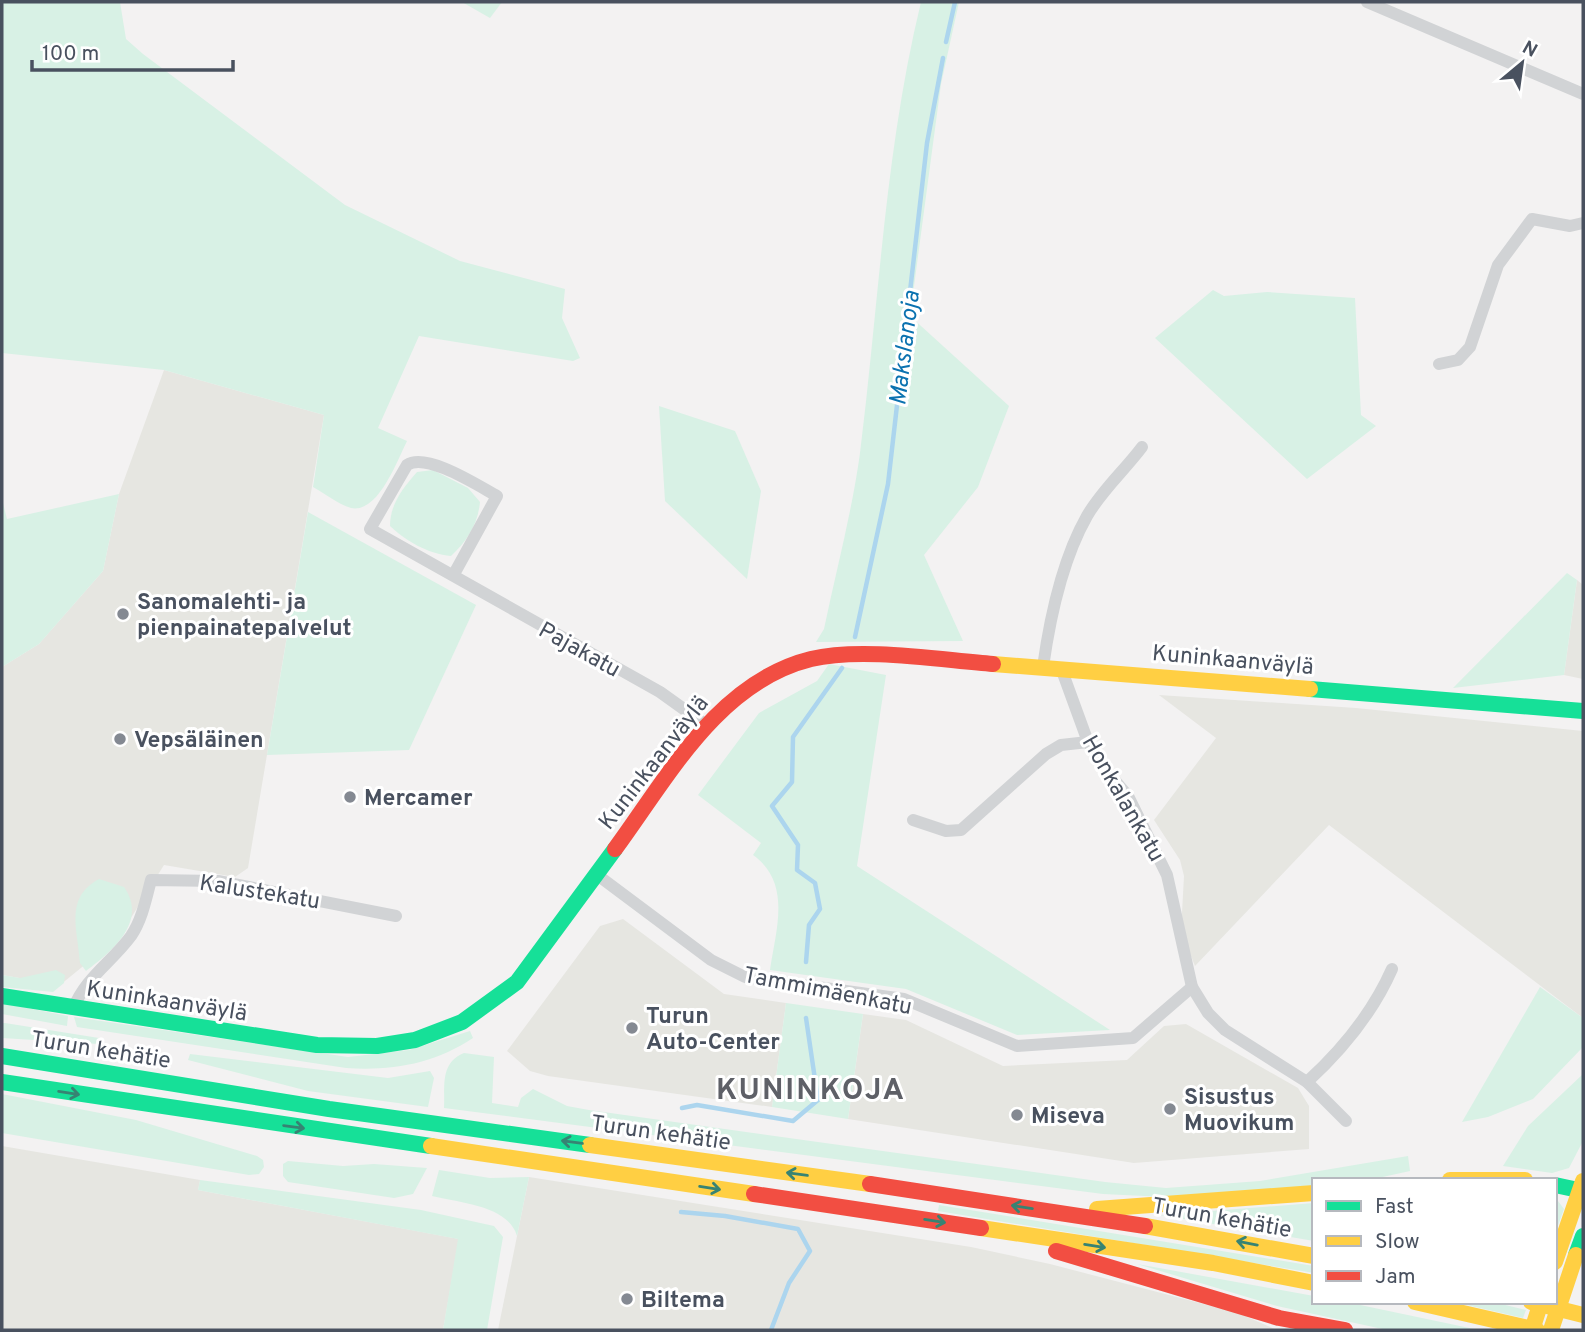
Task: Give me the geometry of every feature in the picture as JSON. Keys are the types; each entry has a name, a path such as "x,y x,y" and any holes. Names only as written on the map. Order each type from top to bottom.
{"main road":[{"name":"Kuninkaanväylä","path":"2,996 73,1009 344,1047 373,1047 422,1038 468,1021 517,982 706,725 734,697 754,684 776,672 820,657 870,655 1061,668 1583,711"},
{"name":"Turun kehätie","path":"2,1056 253,1096 1053,1211 1312,1256"},
{"name":"Turun kehätie","path":"2,1082 1213,1263 1312,1283"},
{"path":"1557,1185 1582,1187 1558,1256"},
{"path":"1053,1211 1312,1194"},
{"path":"979,1228 1279,1318 1345,1330"},
{"path":"1551,1330 1583,1236"},
{"path":"1424,1304 1537,1330"},
{"path":"1539,1304 1583,1315"},
{"path":"1532,1330 1540,1304"},
{"path":"1279,1318 1298,1330"}],"street":[{"path":"1367,2 1583,94"},
{"path":"1439,364 1458,360 1471,347 1497,265 1532,219 1570,226 1583,223"},
{"path":"1042,667 1047,636 1075,538 1102,493 1142,447"},
{"name":"Pajakatu","path":"454,574 497,496 427,461 413,460 407,465 370,529 660,692 706,725"},
{"name":"Honkalankatu","path":"1061,668 1088,741 1101,764 1128,796 1167,875 1192,987 1208,1013 1225,1030 1307,1082 1346,1121"},
{"path":"913,820 946,831 961,830 1046,754 1061,745 1088,741"},
{"name":"Tammimäenkatu","path":"596,874 711,960 745,977 904,999 1017,1046 1133,1038 1192,987"},
{"name":"Kalustekatu","path":"73,1009 81,989 131,936 139,923 151,880 218,881 396,916"},
{"path":"1307,1082 1328,1062 1378,999 1392,969"}],"shaded area":[{"path":"164,370 324,415 248,868 235,877 164,865 119,937 60,985 2,975 2,667 39,644 103,571 119,494"},
{"path":"1577,580 1583,585 1583,679 1564,675"},
{"path":"1159,695 1356,708 1583,731 1583,1018 1329,825 1195,966 1181,931 1184,876 1180,860 1154,820 1216,738"},
{"path":"623,919 724,994 786,1003 772,1107 548,1076 530,1071 507,1051 600,926"},
{"path":"863,1014 906,1020 1003,1066 1127,1060 1164,1026 1186,1024 1298,1088 1309,1106 1309,1149 1134,1163 848,1119"},
{"path":"2,1146 200,1180 198,1190 459,1239 443,1330 2,1330"},
{"path":"529,1177 971,1247 1050,1264 1238,1313 1277,1330 498,1330"}],"green space":[{"path":"2,2 120,2 126,39 345,205 460,261 565,289 562,318 580,358 573,361 419,336 378,428 407,441 378,495 361,508 351,508 313,487 324,415 164,370 2,353"},
{"path":"462,2 502,2 490,18"},
{"path":"921,2 959,2 941,84 910,316 1009,406 978,487 924,555 963,641 816,642 824,629 857,475 891,170"},
{"path":"1213,290 1224,296 1267,292 1355,298 1361,415 1376,426 1307,479 1155,338"},
{"path":"659,406 735,431 761,491 747,579 665,501"},
{"path":"433,470 468,488 480,502 471,532 451,556 418,546 390,526 395,503 407,484 417,472"},
{"path":"119,494 103,571 39,644 2,667 2,499 7,519"},
{"path":"308,512 476,605 409,750 267,755"},
{"path":"1567,573 1577,580 1564,675 1453,688"},
{"path":"829,664 886,675 857,866 1110,1030 1017,1035 906,989 770,970 778,923 777,893 765,866 753,855 761,843 698,795 759,713 817,681"},
{"path":"99,879 124,887 132,912 130,923 116,945 86,971 80,963 77,905 81,895"},
{"path":"56,970 65,975 64,983 53,992 2,987 2,975 20,978"},
{"path":"1540,987 1583,1018 1583,1047 1533,1099 1488,1117 1462,1122"},
{"path":"2,1003 68,1016 67,1026 2,1014"},
{"path":"786,1003 863,1014 848,1119 772,1107"},
{"path":"74,1017 348,1057 409,1050 470,1031 473,1038 443,1054 412,1064 346,1068 77,1027"},
{"path":"2,1023 99,1038 98,1044 2,1038"},
{"path":"464,1053 494,1057 492,1103 518,1107 521,1098 533,1089 567,1106 589,1110 1105,1182 1166,1188 1260,1181 1408,1156 1410,1171 1378,1178 1312,1178 1312,1187 1165,1197 1103,1194 444,1108 445,1076 456,1057"},
{"path":"190,1054 388,1078 430,1071 434,1078 428,1107 308,1091 188,1060"},
{"path":"1583,1074 1583,1141 1569,1168 1552,1173 1503,1166 1528,1126"},
{"path":"2,1094 136,1120 257,1156 263,1160 264,1167 259,1174 249,1175 2,1133"},
{"path":"288,1161 343,1166 374,1164 427,1168 413,1194 394,1198 288,1182 283,1176 283,1164"},
{"path":"439,1170 490,1178 529,1177 517,1236 504,1218 493,1212 432,1196"},
{"path":"200,1180 421,1210 494,1226 503,1237 487,1330 443,1330 458,1239 198,1190"},
{"path":"1557,1200 1564,1209 1557,1228"},
{"path":"1312,1203 1312,1241 1160,1215"},
{"path":"939,1205 1312,1266 1312,1273 938,1211"},
{"path":"1137,1264 1312,1296 1312,1304 1356,1304 1479,1330 1387,1330 1277,1306"},
{"path":"1463,1304 1501,1304 1526,1310 1523,1318"}],"waterway":[{"name":"Makslanoja","path":"946,42 955,2"},
{"name":"Makslanoja","path":"855,637 888,484 927,143 943,58"},
{"name":"Makslanoja","path":"806,962 809,925 820,909 815,883 797,870 798,845 772,806 792,782 793,737 842,668"},
{"name":"Makslanoja","path":"682,1108 697,1105 793,1121 818,1100 806,1018"},
{"name":"Makslanoja","path":"681,1212 725,1216 798,1229 810,1251 789,1283 771,1330"}],"traffic: fast":[{"path":"1310,689 1583,711"},
{"path":"2,996 317,1045 377,1046 415,1040 462,1022 517,982 615,849"},
{"path":"2,1056 329,1109 590,1145"},
{"path":"2,1082 431,1146"},
{"path":"1557,1185 1583,1191"},
{"path":"1576,1255 1583,1236"}],"traffic: slow":[{"path":"993,664 1310,689"},
{"path":"590,1145 870,1184"},
{"path":"431,1146 754,1194"},
{"path":"1557,1256 1583,1181"},
{"path":"1097,1209 1312,1193"},
{"path":"1145,1226 1312,1256"},
{"path":"981,1228 1213,1263 1312,1283"},
{"path":"1551,1330 1576,1255"},
{"path":"1424,1304 1537,1330"},
{"path":"1539,1304 1583,1315"},
{"path":"1532,1330 1540,1304"}],"traffic: jam":[{"path":"615,849 698,736 722,710 749,688 778,671 811,659 854,654 993,664"},
{"path":"870,1184 1145,1226"},
{"path":"754,1194 981,1228"},
{"path":"1056,1251 1279,1318 1345,1330"}],"place":[{"name":"Sanomalehti- ja pienpainatepalvelut","path":"123,614"},
{"name":"Vepsäläinen","path":"120,739"},
{"name":"Mercamer","path":"350,797"},
{"name":"Turun Auto-Center","path":"632,1028"},
{"name":"Sisustus Muovikum","path":"1170,1109"},
{"name":"Miseva","path":"1017,1115"},
{"name":"Biltema","path":"627,1299"}],"district":[{"name":"KUNINKOJA","path":"811,1089"}]}
